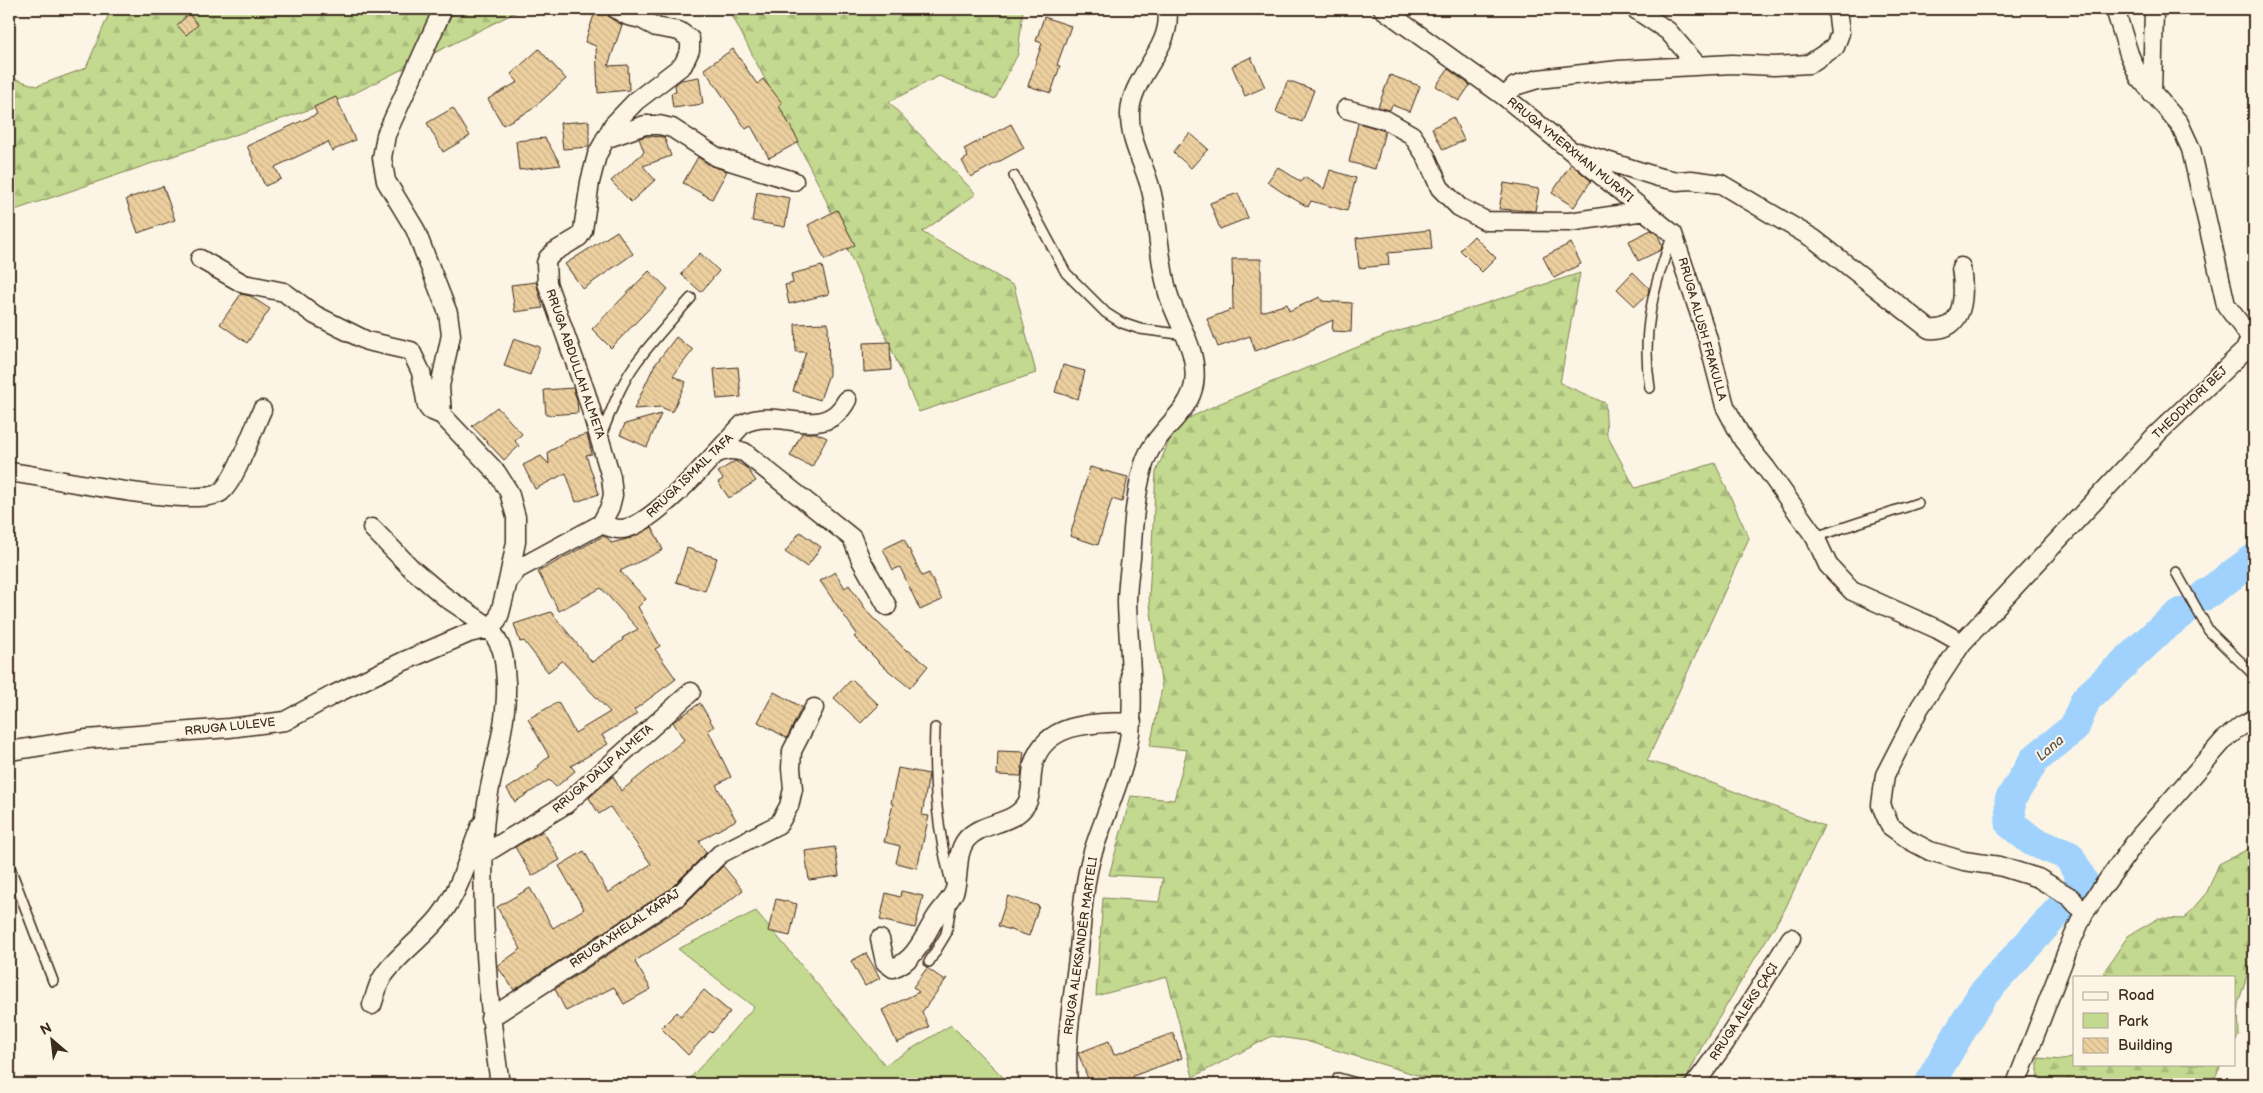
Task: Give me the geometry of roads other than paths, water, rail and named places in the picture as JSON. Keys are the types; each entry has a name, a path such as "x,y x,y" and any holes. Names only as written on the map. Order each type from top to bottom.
{"street":[{"path":"442,415 440,386 451,335 448,313 415,229 386,181 382,158 386,136 443,9"},
{"name":"RRUGA ABDULLAH ALMETA","path":"601,524 608,513 613,495 611,476 600,436 547,283 545,271 548,258 579,237 583,230 590,182 605,138 636,101 683,64 690,50 690,39 679,31 656,26 641,19 628,16 616,9"},
{"name":"RRUGA ALEKSANDËR MARTELI","path":"1068,1084 1068,1048 1086,886 1091,858 1125,757 1132,722 1127,600 1134,518 1144,464 1153,442 1189,400 1194,385 1195,367 1186,335 1168,296 1159,257 1153,197 1137,152 1130,110 1135,90 1149,68 1164,37 1168,9"},
{"name":"RRUGA YMERXHAN MURATI","path":"1382,9 1505,97 1645,211"},
{"path":"1635,9 1668,31 1698,66"},
{"path":"1505,97 1515,86 1538,79 1619,70 1808,64 1834,47 1840,33 1837,9"},
{"name":"THEODHORI BEJ","path":"1962,644 2157,434 2246,350 2252,333 2226,305 2191,149 2179,124 2152,94 2139,76 2132,62 2115,9"},
{"path":"2152,94 2154,9"},
{"name":"RRUGA YMERXHAN MURATI","path":"1346,109 1386,120 1412,134 1426,156 1440,188 1460,208 1486,221 1569,222 1645,211"},
{"path":"605,138 646,125 659,124 672,128 718,157 794,181"},
{"path":"1568,149 1658,177 1677,181 1691,180 1721,184 1821,244 1929,329 1940,330 1951,326 1958,316 1964,287 1961,267"},
{"path":"1645,211 1673,234"},
{"name":"RRUGA ALUSH FRAKULLA","path":"1673,234 1707,336 1725,406 1744,440 1815,537 1828,565 1852,591 1937,629 1962,644"},
{"path":"200,259 244,284 284,292 315,315 367,341 411,351 421,372 427,406 430,410 442,415 497,473 509,492 516,517 516,542 500,613 497,621 491,628"},
{"name":"RRUGA ISMAIL TAFA","path":"601,524 619,530 638,524 656,511 748,421 771,419 825,421 837,415 847,400"},
{"path":"9,472 44,476 127,492 173,497 212,496 220,492 232,478 262,410"},
{"path":"712,457 724,450 734,449 744,452 852,538 861,560 887,606"},
{"path":"508,581 518,570 601,524"},
{"path":"372,528 412,569 445,597 491,628 502,650 506,674 506,710 485,815 482,908 490,1018 500,1084"},
{"name":"RRUGA LULEVE","path":"9,751 87,740 229,728 285,721 333,695 402,662 469,633 491,628"},
{"path":"1962,644 1920,707 1885,775 1881,805 1890,826 1930,851 1964,861 2000,866 2038,878 2064,893 2084,913"},
{"name":"RRUGA DALIP ALMETA","path":"484,854 566,804 691,692"},
{"name":"RRUGA XHELAL KARAJ","path":"490,1018 677,897 720,854 779,824 788,806 793,789 792,751 814,708"},
{"path":"880,939 885,962 893,968 903,965 916,950 954,892 960,853 966,840 981,830 1019,813 1027,802 1034,763 1040,748 1054,735 1070,728 1095,723 1132,722"},
{"path":"2016,1084 2084,913 2139,836 2224,740 2252,722"},
{"path":"372,1005 382,979 441,916 457,891 466,862 485,815"},
{"name":"RRUGA ALEKS ÇAÇI","path":"1695,1084 1725,1043 1791,938"}],"lane":[{"path":"1014,176 1066,273 1106,313 1122,323 1140,329 1186,335"},
{"path":"1650,388 1646,364 1646,340 1652,298 1673,234"},
{"path":"600,436 617,396 635,364 660,332 691,298"},
{"path":"1815,537 1918,503"},
{"path":"2176,572 2209,631 2254,675"},
{"path":"929,962 946,934 954,892 942,848 936,803 934,775 935,728"},
{"path":"9,865 53,981"},
{"path":"1338,1078 1360,1084"}],"waterway":[{"name":"Lana","path":"2205,595 2254,559"},
{"name":"Lana","path":"2080,885 2083,882 2069,856 2032,841 2011,824 2010,800 2035,759 2074,728 2086,699 2162,628 2182,613"},
{"name":"Lana","path":"1930,1084 1982,995 2060,909"}]}
